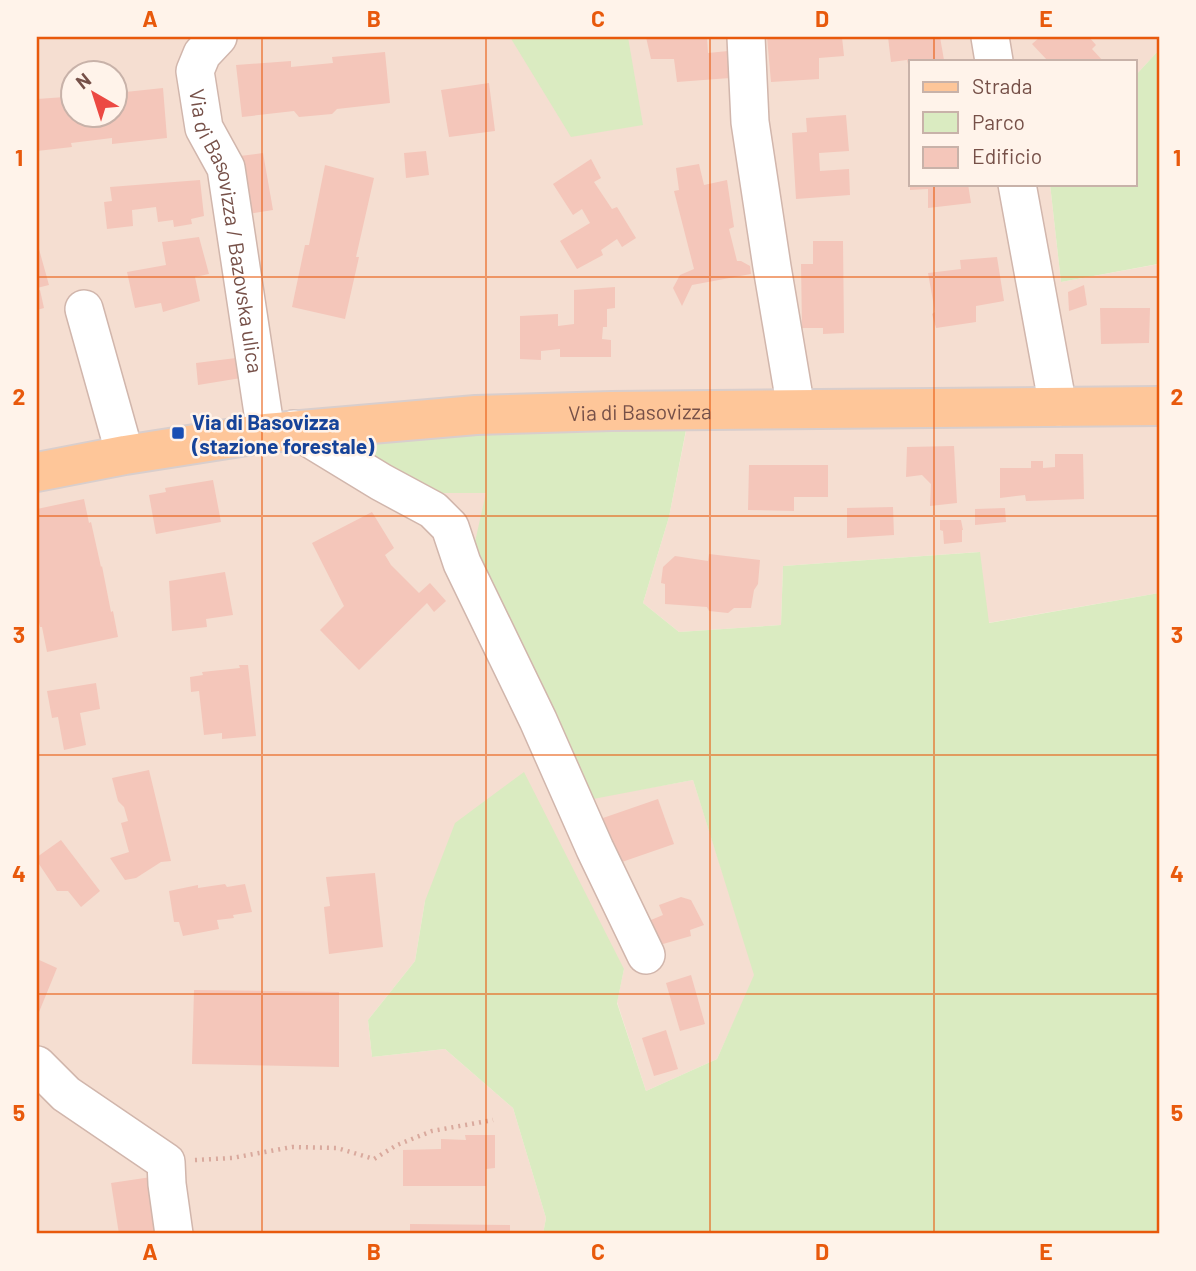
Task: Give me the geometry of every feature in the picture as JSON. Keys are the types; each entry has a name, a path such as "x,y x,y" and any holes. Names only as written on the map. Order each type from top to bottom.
{"main road":[{"name":"Via di Basovizza","path":"37,472 280,431 477,415 611,411 1159,406"}],"street":[{"name":"Via di Basovizza / Bazovska ulica","path":"218,37 202,54 195,71 204,128 226,168 280,431"},
{"path":"746,37 750,122 796,409"},
{"path":"990,37 994,60"},
{"path":"1017,186 1058,407"},
{"path":"84,309 125,456"},
{"path":"280,431 433,510 450,527 462,563 646,955"},
{"path":"37,1065 66,1094 166,1163 174,1234"}],"path":[{"path":"166,1163 233,1158 292,1147 337,1148 374,1159 397,1145 432,1131 493,1120"}],"shaded area":[{"path":"37,37 1159,37 1159,50 1136,75 1136,60 909,60 909,186 1050,186 1061,282 1159,264 1159,593 988,623 979,552 783,566 781,625 679,632 643,603 669,517 686,431 433,493 487,493 593,798 693,780 755,975 717,1059 646,1091 617,1002 624,969 425,901 415,961 368,1020 372,1057 445,1049 513,1108 546,1218 543,1234 37,1234"}],"green space":[{"path":"510,37 628,37 643,125 571,137"},
{"path":"1159,50 1159,274 1158,264 1061,282 1050,186 1136,186 1136,75"},
{"path":"686,430 669,517 643,603 679,632 781,625 783,566 980,552 989,623 1159,593 1159,1234 543,1234 546,1218 513,1108 445,1049 372,1057 368,1020 415,961 425,901 455,823 524,772 624,969 617,1003 646,1091 717,1059 754,975 693,780 593,799 472,555 486,493 433,493 344,442 438,436"}],"building":[{"path":"646,37 707,37 708,53 728,51 730,78 677,82 674,59 651,59"},
{"path":"767,37 842,37 844,56 819,58 819,79 771,82"},
{"path":"888,37 940,37 944,60 909,60 909,64 907,60 891,62"},
{"path":"1040,37 1089,37 1096,45 1092,49 1102,60 1047,60 1032,44"},
{"path":"385,52 390,103 337,109 332,114 299,117 294,111 242,117 236,65 291,61 291,67 333,63 332,57"},
{"path":"489,83 495,131 449,137 441,90"},
{"path":"163,88 167,138 112,144 112,138 37,151 37,99 60,97 60,130 130,130 130,92"},
{"path":"846,115 849,151 819,153 820,171 849,169 850,195 796,199 792,133 807,132 806,118"},
{"path":"426,151 429,175 406,178 404,153"},
{"path":"263,153 273,210 248,214 240,156"},
{"path":"591,159 601,178 594,182 612,209 617,207 636,238 622,247 617,239 601,250 603,255 577,269 560,241 590,223 582,209 573,215 553,184"},
{"path":"699,164 704,185 727,180 734,227 729,229 737,261 750,266 751,274 692,285 682,306 673,288 680,275 694,269 674,191 679,190 676,168"},
{"path":"325,165 374,178 345,319 292,307 305,245 309,245"},
{"path":"200,180 204,216 191,219 192,224 174,227 173,220 158,222 156,207 132,210 133,226 107,229 104,202 112,201 110,187"},
{"path":"910,186 968,186 971,203 928,208 928,189 910,190"},
{"path":"199,237 209,274 195,277 200,301 163,312 161,303 135,308 127,272 166,265 162,242"},
{"path":"813,241 843,241 844,333 823,334 823,328 802,328 801,264 813,264"},
{"path":"37,242 49,285 37,288"},
{"path":"997,257 1004,301 976,306 976,322 936,328 928,273 961,269 960,260"},
{"path":"1084,285 1087,305 1069,311 1068,292"},
{"path":"615,287 615,308 607,309 607,327 603,327 602,339 611,340 611,357 560,357 560,349 541,351 541,360 520,359 520,316 558,314 558,326 574,324 574,290"},
{"path":"40,290 44,308 37,310 37,291"},
{"path":"1100,308 1150,308 1149,343 1101,344"},
{"path":"244,357 241,378 198,385 196,363"},
{"path":"954,446 957,503 930,506 931,484 922,475 906,477 907,447"},
{"path":"1055,454 1083,454 1084,499 1026,501 1025,495 1000,498 1000,468 1031,468 1031,461 1043,461 1043,468 1055,467"},
{"path":"749,465 828,465 828,497 794,497 794,511 748,510"},
{"path":"213,480 221,522 156,534 149,495 166,492 165,488"},
{"path":"84,499 118,637 47,652 37,612 37,509"},
{"path":"893,507 894,535 847,538 847,508"},
{"path":"1005,508 1006,522 975,525 975,509"},
{"path":"372,512 394,548 385,555 391,565 419,593 430,583 446,601 434,612 427,603 359,670 320,630 344,606 312,543"},
{"path":"940,520 961,520 962,542 944,544"},
{"path":"709,554 760,560 758,584 754,590 751,608 734,608 728,613 709,611 707,607 665,604 665,584 661,583 663,567 675,556 708,561"},
{"path":"225,572 233,615 206,619 207,627 172,631 169,581"},
{"path":"239,665 248,665 256,736 222,739 222,733 204,735 199,691 191,692 190,677 203,675 202,672 240,668"},
{"path":"96,683 100,709 80,713 86,745 64,750 58,717 52,718 47,691"},
{"path":"149,770 171,861 161,862 136,878 125,880 110,858 129,852 121,823 128,821 124,807 118,801 112,778"},
{"path":"658,799 674,844 619,863 603,818"},
{"path":"61,840 100,891 81,907 68,891 57,891 37,861 37,857"},
{"path":"375,873 383,947 329,954 324,907 330,906 326,877"},
{"path":"225,884 227,887 245,884 252,912 217,920 219,929 183,936 179,922 174,922 169,891 198,885 198,888"},
{"path":"681,897 691,900 704,925 690,930 691,936 656,946 646,922 663,915 659,905"},
{"path":"37,959 57,968 37,1017"},
{"path":"691,975 705,1024 680,1031 666,983"},
{"path":"194,990 339,992 339,1067 192,1064"},
{"path":"666,1030 678,1069 654,1076 642,1038"},
{"path":"465,1135 495,1135 495,1168 486,1169 486,1186 403,1186 403,1150 441,1149 441,1139 466,1140"},
{"path":"158,1176 168,1234 119,1234 111,1183"},
{"path":"410,1224 510,1225 510,1234 410,1234"}],"place":[{"name":"Via di Basovizza (stazione forestale)","path":"178,433"}]}
